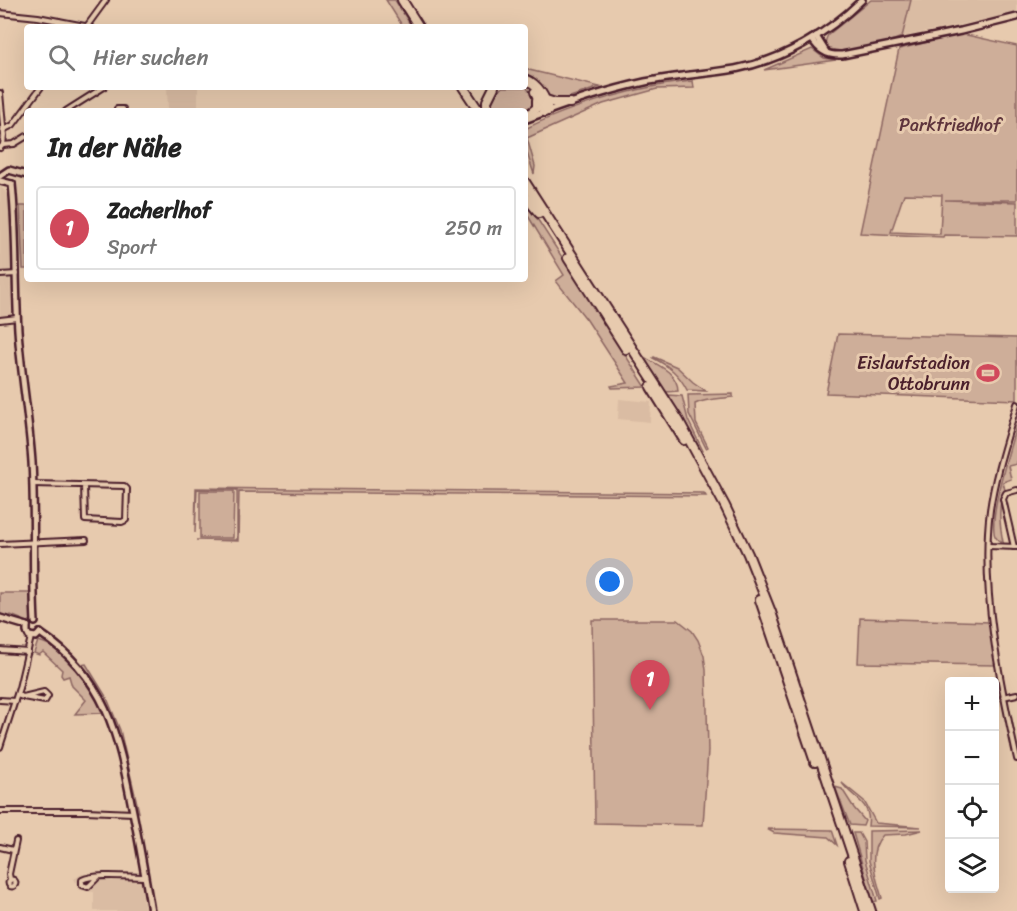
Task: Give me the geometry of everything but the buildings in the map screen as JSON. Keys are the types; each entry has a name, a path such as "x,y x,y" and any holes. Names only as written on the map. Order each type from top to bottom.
{"highway":[{"path":"402,0 417,24"},
{"path":"408,0 423,24"},
{"path":"528,82 534,84 551,103 570,102"},
{"path":"528,84 547,111"},
{"path":"459,90 471,108"},
{"path":"466,90 477,108"},
{"path":"487,108 487,100 492,90"},
{"path":"528,116 537,108 536,93"},
{"path":"546,100 547,111"},
{"path":"528,187 658,393 699,465 742,554 871,911"},
{"path":"528,196 658,393"},
{"path":"528,200 539,213"},
{"path":"843,836 865,911"}],"main road":[{"path":"528,117 570,102 644,82 749,66 780,56 814,38 862,0"},
{"path":"799,46 817,47 827,53 843,55 1015,18"},
{"path":"814,38 817,47"},
{"path":"814,38 827,53"},
{"path":"24,176 9,170 2,178 14,182 24,178"},
{"path":"15,172 18,318 33,484 35,622"},
{"path":"0,618 27,626"},
{"path":"35,622 41,626 40,633 36,637 31,637 27,632 27,626 35,622"},
{"path":"40,633 72,660 102,700 118,740 152,911"}],"street":[{"path":"90,24 106,0"},
{"path":"0,14 74,24"},
{"path":"26,108 39,90"},
{"path":"71,108 99,90"},
{"path":"0,93 4,140 1,146"},
{"path":"3,130 13,125 24,110"},
{"path":"1,146 14,144 24,138"},
{"path":"0,275 17,274"},
{"path":"0,320 18,318"},
{"path":"1017,404 994,488 989,518 988,546 990,596 1003,697 1017,759"},
{"path":"33,484 84,486 126,488 126,520 85,520 84,486"},
{"path":"988,546 1015,547 1003,499 1006,493 1017,490"},
{"path":"0,544 86,540"},
{"path":"0,747 17,695 31,637"},
{"path":"0,650 28,652"},
{"path":"17,695 23,697 45,701 48,696 44,692 23,697"},
{"path":"1003,697 1017,694"},
{"path":"0,700 15,701"},
{"path":"0,812 134,813"},
{"path":"10,879 16,841"},
{"path":"0,847 13,850"},
{"path":"98,877 145,877"}],"shaded area":[{"path":"911,0 1017,0 1017,13 902,37"},
{"path":"167,90 198,90 198,108 168,108"},
{"path":"0,186 9,199 14,276 10,276 12,316 0,318"},
{"path":"619,399 651,402 650,422 618,419"},
{"path":"82,874 137,875 140,877 145,911 94,911 94,892 80,890 74,879"}],"green space":[{"path":"386,0 395,0 410,24 401,24"},
{"path":"871,0 911,0 902,37 855,50 831,49 826,44 828,35"},
{"name":"Parkfriedhof","path":"962,34 1017,46 1017,200 945,200 1017,202 1017,236 944,235 943,237 860,233 899,49","holes":["904,194 942,195 940,234 891,232"]},
{"path":"812,49 824,58 836,60 764,70"},
{"path":"528,70 600,87 561,100 551,100 528,79"},
{"path":"693,81 694,88 657,89 603,104 528,138 528,128 563,112 607,98 673,83"},
{"path":"499,90 528,90 534,97 535,107 528,110 528,108 491,108 494,94"},
{"path":"528,142 535,166 534,174 528,156"},
{"path":"528,205 646,387 612,388 611,386 628,383 587,320 556,281 564,275 528,216"},
{"path":"20,206 24,206 23,269"},
{"path":"838,334 1017,338 1017,400 826,393"},
{"path":"642,356 670,374 677,384 678,391 666,392"},
{"path":"654,357 677,367 706,391 687,390 673,371"},
{"path":"733,394 733,397 695,404 696,423 708,447 706,448 689,414 688,395"},
{"path":"668,395 682,396 688,420 703,451 701,452"},
{"path":"1017,423 1017,464 1008,466 1011,479 1003,482 1005,490 1002,496 1000,516 1003,542 998,540 994,533 995,508"},
{"path":"196,488 704,493 706,496 239,492 238,541 196,540 237,540 237,490 197,489 195,533"},
{"path":"200,491 234,491 233,538 200,538"},
{"path":"0,593 30,593 31,620 28,622 11,615 8,617 0,615"},
{"path":"860,618 991,622 996,665 858,663"},
{"path":"592,620 678,620 692,631 698,640 706,670 708,751 703,825 595,823"},
{"path":"38,641 59,651 69,660 86,680 105,713 75,714 86,700 72,686 69,676 63,678 62,670 43,652 39,655 34,653"},
{"path":"86,664 107,698 120,730 139,812 133,805 123,754 112,716 80,665"},
{"path":"842,783 864,801 876,823 921,827 868,826 867,811 861,801"},
{"path":"835,787 842,789 865,821 863,826 850,825"},
{"path":"767,829 832,830 837,845 828,837 774,833"},
{"path":"922,830 906,834 883,835 878,842 874,865 882,898 880,899 869,861 869,831"},
{"path":"853,833 859,833 864,842 865,860 877,901 873,902"}],"place":[{"name":"Eislaufstadion Ottobrunn","path":"988,373"},
{"name":"Zacherlhof","path":"650,710"}]}
